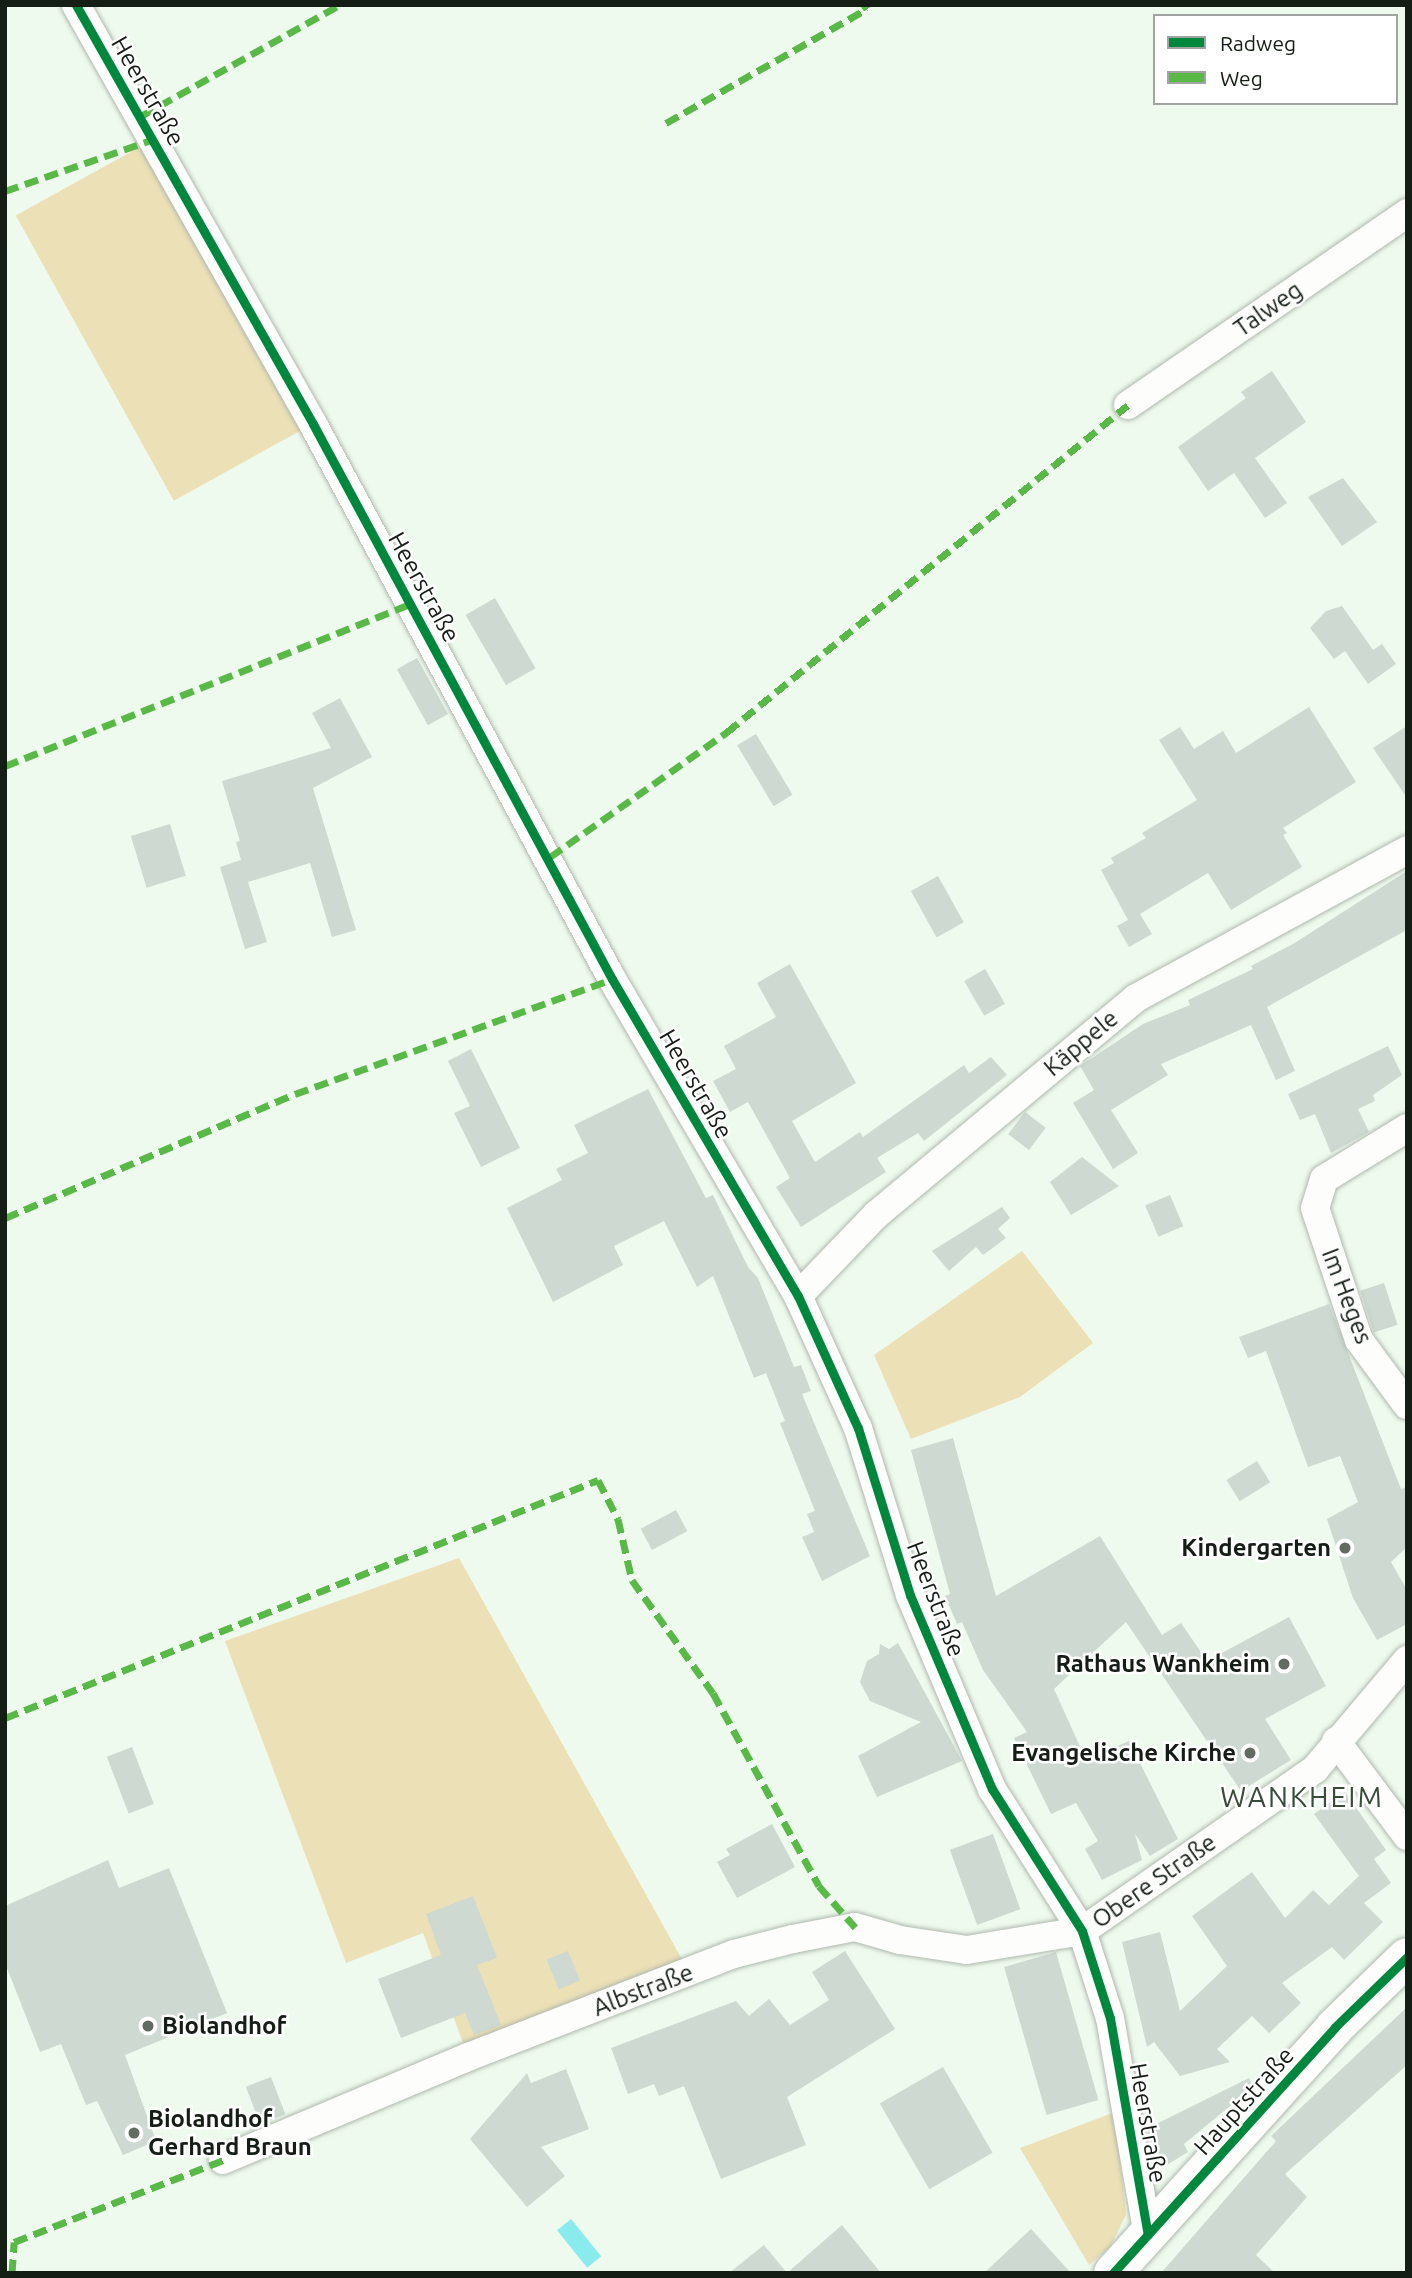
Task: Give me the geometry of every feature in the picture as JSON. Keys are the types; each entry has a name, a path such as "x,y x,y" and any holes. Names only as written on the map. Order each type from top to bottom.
{"street":[{"name":"Heerstraße","path":"76,5 313,424 612,979 798,1296 858,1428 910,1595 992,1789 1082,1931 1110,2018 1128,2260"},
{"name":"Talweg","path":"1128,405 1407,213"},
{"name":"Käppele","path":"798,1296 877,1214 1136,998 1407,850"},
{"name":"Im Heges","path":"1407,1128 1324,1179 1315,1208 1359,1340 1407,1405"},
{"name":"Obere Straße","path":"1082,1931 1280,1796 1315,1769 1407,1660"},
{"path":"1336,1741 1407,1836"},
{"name":"Albstraße","path":"223,2160 468,2057 734,1955 793,1938 855,1927 900,1940 967,1950 1082,1931"},
{"name":"Hauptstraße","path":"1128,2260 1335,2027 1407,1957"}],"shaded area":[{"path":"154,139 312,424 174,501 16,216"},
{"path":"1022,1251 1093,1343 1020,1397 911,1439 874,1355"},
{"path":"459,1558 689,1972 468,2057 423,1933 346,1963 225,1641"},
{"path":"1115,2112 1126,2215 1110,2247 1089,2265 1020,2148"}],"water":[{"path":"571,2219 601,2256 587,2268 557,2230"}],"building":[{"path":"1272,371 1306,422 1255,458 1287,503 1265,518 1234,473 1208,491 1178,447 1246,398 1241,392"},
{"path":"1343,478 1377,522 1342,546 1308,497"},
{"path":"495,598 536,668 506,685 466,615"},
{"path":"1342,606 1373,650 1382,644 1396,664 1368,684 1345,651 1334,659 1310,628 1326,611"},
{"path":"417,658 448,714 428,725 397,669"},
{"path":"340,698 372,757 313,788 356,930 332,937 310,863 248,882 267,942 245,949 220,867 241,860 236,842 240,841 222,781 331,748 312,713"},
{"path":"1309,707 1356,782 1283,828 1287,833 1283,835 1302,867 1231,910 1208,873 1140,914 1152,934 1129,947 1117,926 1128,920 1101,870 1114,863 1111,858 1146,838 1142,833 1197,800 1159,740 1180,727 1194,749 1223,731 1236,753"},
{"path":"1407,726 1407,798 1373,748"},
{"path":"756,734 793,795 774,806 737,745"},
{"path":"170,824 186,876 147,888 131,836"},
{"path":"1407,871 1407,930 1267,1007 1295,1071 1276,1080 1251,1025 1161,1064 1168,1075 1111,1110 1138,1153 1113,1169 1073,1103 1094,1090 1080,1066 1143,1024 1190,1005 1188,1000 1253,969 1251,966 1293,944"},
{"path":"938,876 964,922 937,937 911,891"},
{"path":"790,964 856,1083 792,1121 815,1162 860,1132 863,1137 964,1065 969,1073 991,1057 1007,1075 924,1141 918,1133 877,1158 886,1172 801,1227 776,1187 790,1178 748,1102 730,1112 713,1081 736,1069 724,1046 776,1017 757,983"},
{"path":"985,969 1005,1004 984,1016 964,981"},
{"path":"1388,1046 1402,1075 1373,1095 1375,1101 1358,1109 1369,1132 1331,1153 1315,1114 1300,1120 1288,1094"},
{"path":"471,1049 520,1148 481,1167 454,1113 470,1106 448,1061"},
{"path":"648,1089 706,1198 713,1195 748,1267 758,1278 794,1367 801,1365 811,1391 802,1394 870,1556 822,1581 802,1537 814,1532 807,1514 815,1511 780,1423 785,1421 766,1373 754,1378 713,1276 697,1287 664,1221 614,1246 623,1265 553,1302 507,1208 562,1180 556,1169 588,1153 574,1125"},
{"path":"1025,1112 1046,1128 1029,1150 1008,1134"},
{"path":"1082,1157 1119,1186 1071,1215 1050,1182"},
{"path":"1170,1195 1183,1226 1158,1237 1145,1206"},
{"path":"1002,1207 1010,1218 998,1229 1006,1238 983,1255 976,1247 949,1271 932,1251"},
{"path":"1384,1283 1398,1325 1374,1333 1360,1291"},
{"path":"1329,1304 1401,1489 1407,1487 1407,1547 1391,1562 1407,1590 1407,1624 1377,1640 1353,1598 1327,1519 1358,1502 1340,1456 1308,1467 1266,1351 1248,1358 1239,1337"},
{"path":"953,1438 996,1596 1100,1536 1162,1635 1181,1623 1207,1661 1289,1617 1326,1686 1265,1719 1291,1760 1241,1791 1126,1622 1054,1689 1086,1760 1129,1741 1178,1839 1150,1856 1135,1834 1142,1860 1102,1880 1085,1849 1098,1841 1076,1803 1051,1814 1014,1738 1027,1732 983,1670 962,1622 957,1624 945,1596 950,1594 911,1450"},
{"path":"1257,1461 1270,1482 1240,1501 1226,1480"},
{"path":"676,1510 687,1531 652,1550 641,1529"},
{"path":"898,1643 962,1761 877,1797 858,1756 921,1722 870,1701 860,1682 867,1661 879,1654 880,1644 889,1649"},
{"path":"132,1747 154,1804 129,1814 107,1757"},
{"path":"1345,1792 1386,1850 1374,1859 1391,1883 1364,1903 1383,1922 1344,1960 1332,1947 1282,1983 1301,2003 1269,2033 1252,2016 1217,2049 1230,2062 1180,2076 1154,2042 1147,2047 1122,1942 1160,1932 1180,2011 1227,1966 1192,1916 1252,1872 1285,1918 1313,1890 1329,1905 1359,1876 1314,1814"},
{"path":"772,1824 795,1867 737,1898 717,1862 730,1855 726,1849"},
{"path":"993,1834 1020,1909 977,1925 950,1850"},
{"path":"108,1860 119,1888 169,1868 227,2013 125,2055 156,2141 123,2155 97,2101 86,2105 61,2044 40,2052 5,1963 5,1906"},
{"path":"473,1896 497,1958 477,1965 501,2025 474,2035 465,2013 401,2038 378,1979 441,1955 426,1914"},
{"path":"568,1951 580,1981 559,1989 547,1960"},
{"path":"845,1951 895,2029 787,2097 806,2145 721,2179 684,2086 659,2096 654,2084 628,2094 611,2048 736,2001 749,2016 769,1999 790,2025 829,2000 812,1972"},
{"path":"1056,1952 1098,2100 1047,2115 1004,1967"},
{"path":"1407,2007 1407,2065 1285,2174 1307,2197 1256,2255 1275,2273 1161,2273 1276,2141 1271,2136"},
{"path":"943,2067 992,2153 929,2189 880,2104"},
{"path":"566,2069 589,2129 541,2147 565,2176 527,2207 470,2139 527,2073 531,2083"},
{"path":"271,2077 285,2114 260,2124 246,2087"},
{"path":"1249,2078 1253,2085 1247,2092 1184,2144 1188,2152 1162,2168 1146,2129"},
{"path":"842,2225 881,2273 787,2273"},
{"path":"1031,2229 1071,2273 984,2273"},
{"path":"764,2245 787,2273 729,2273"}],"marked path":[{"path":"141,116 340,5"},
{"path":"666,123 867,9 864,5"},
{"path":"5,191 154,139"},
{"path":"550,857 727,732 1128,405"},
{"path":"5,766 411,604"},
{"path":"5,1218 295,1094 612,979"},
{"path":"5,1718 598,1480 618,1519 632,1580 713,1693 819,1886 855,1927"},
{"path":"12,2273 14,2242 223,2160"}],"cycle path":[{"path":"76,5 313,424 612,979 798,1296 858,1428 910,1595 992,1789 1082,1931 1110,2018 1148,2235"},
{"path":"1113,2273 1335,2027 1407,1957"}],"place":[{"name":"Kindergarten","path":"1345,1548"},
{"name":"Rathaus Wankheim","path":"1284,1664"},
{"name":"Evangelische Kirche","path":"1250,1753"},
{"name":"Biolandhof","path":"148,2026"},
{"name":"Biolandhof Gerhard Braun","path":"134,2133"}],"district":[{"name":"WANKHEIM","path":"1302,1797"}]}
